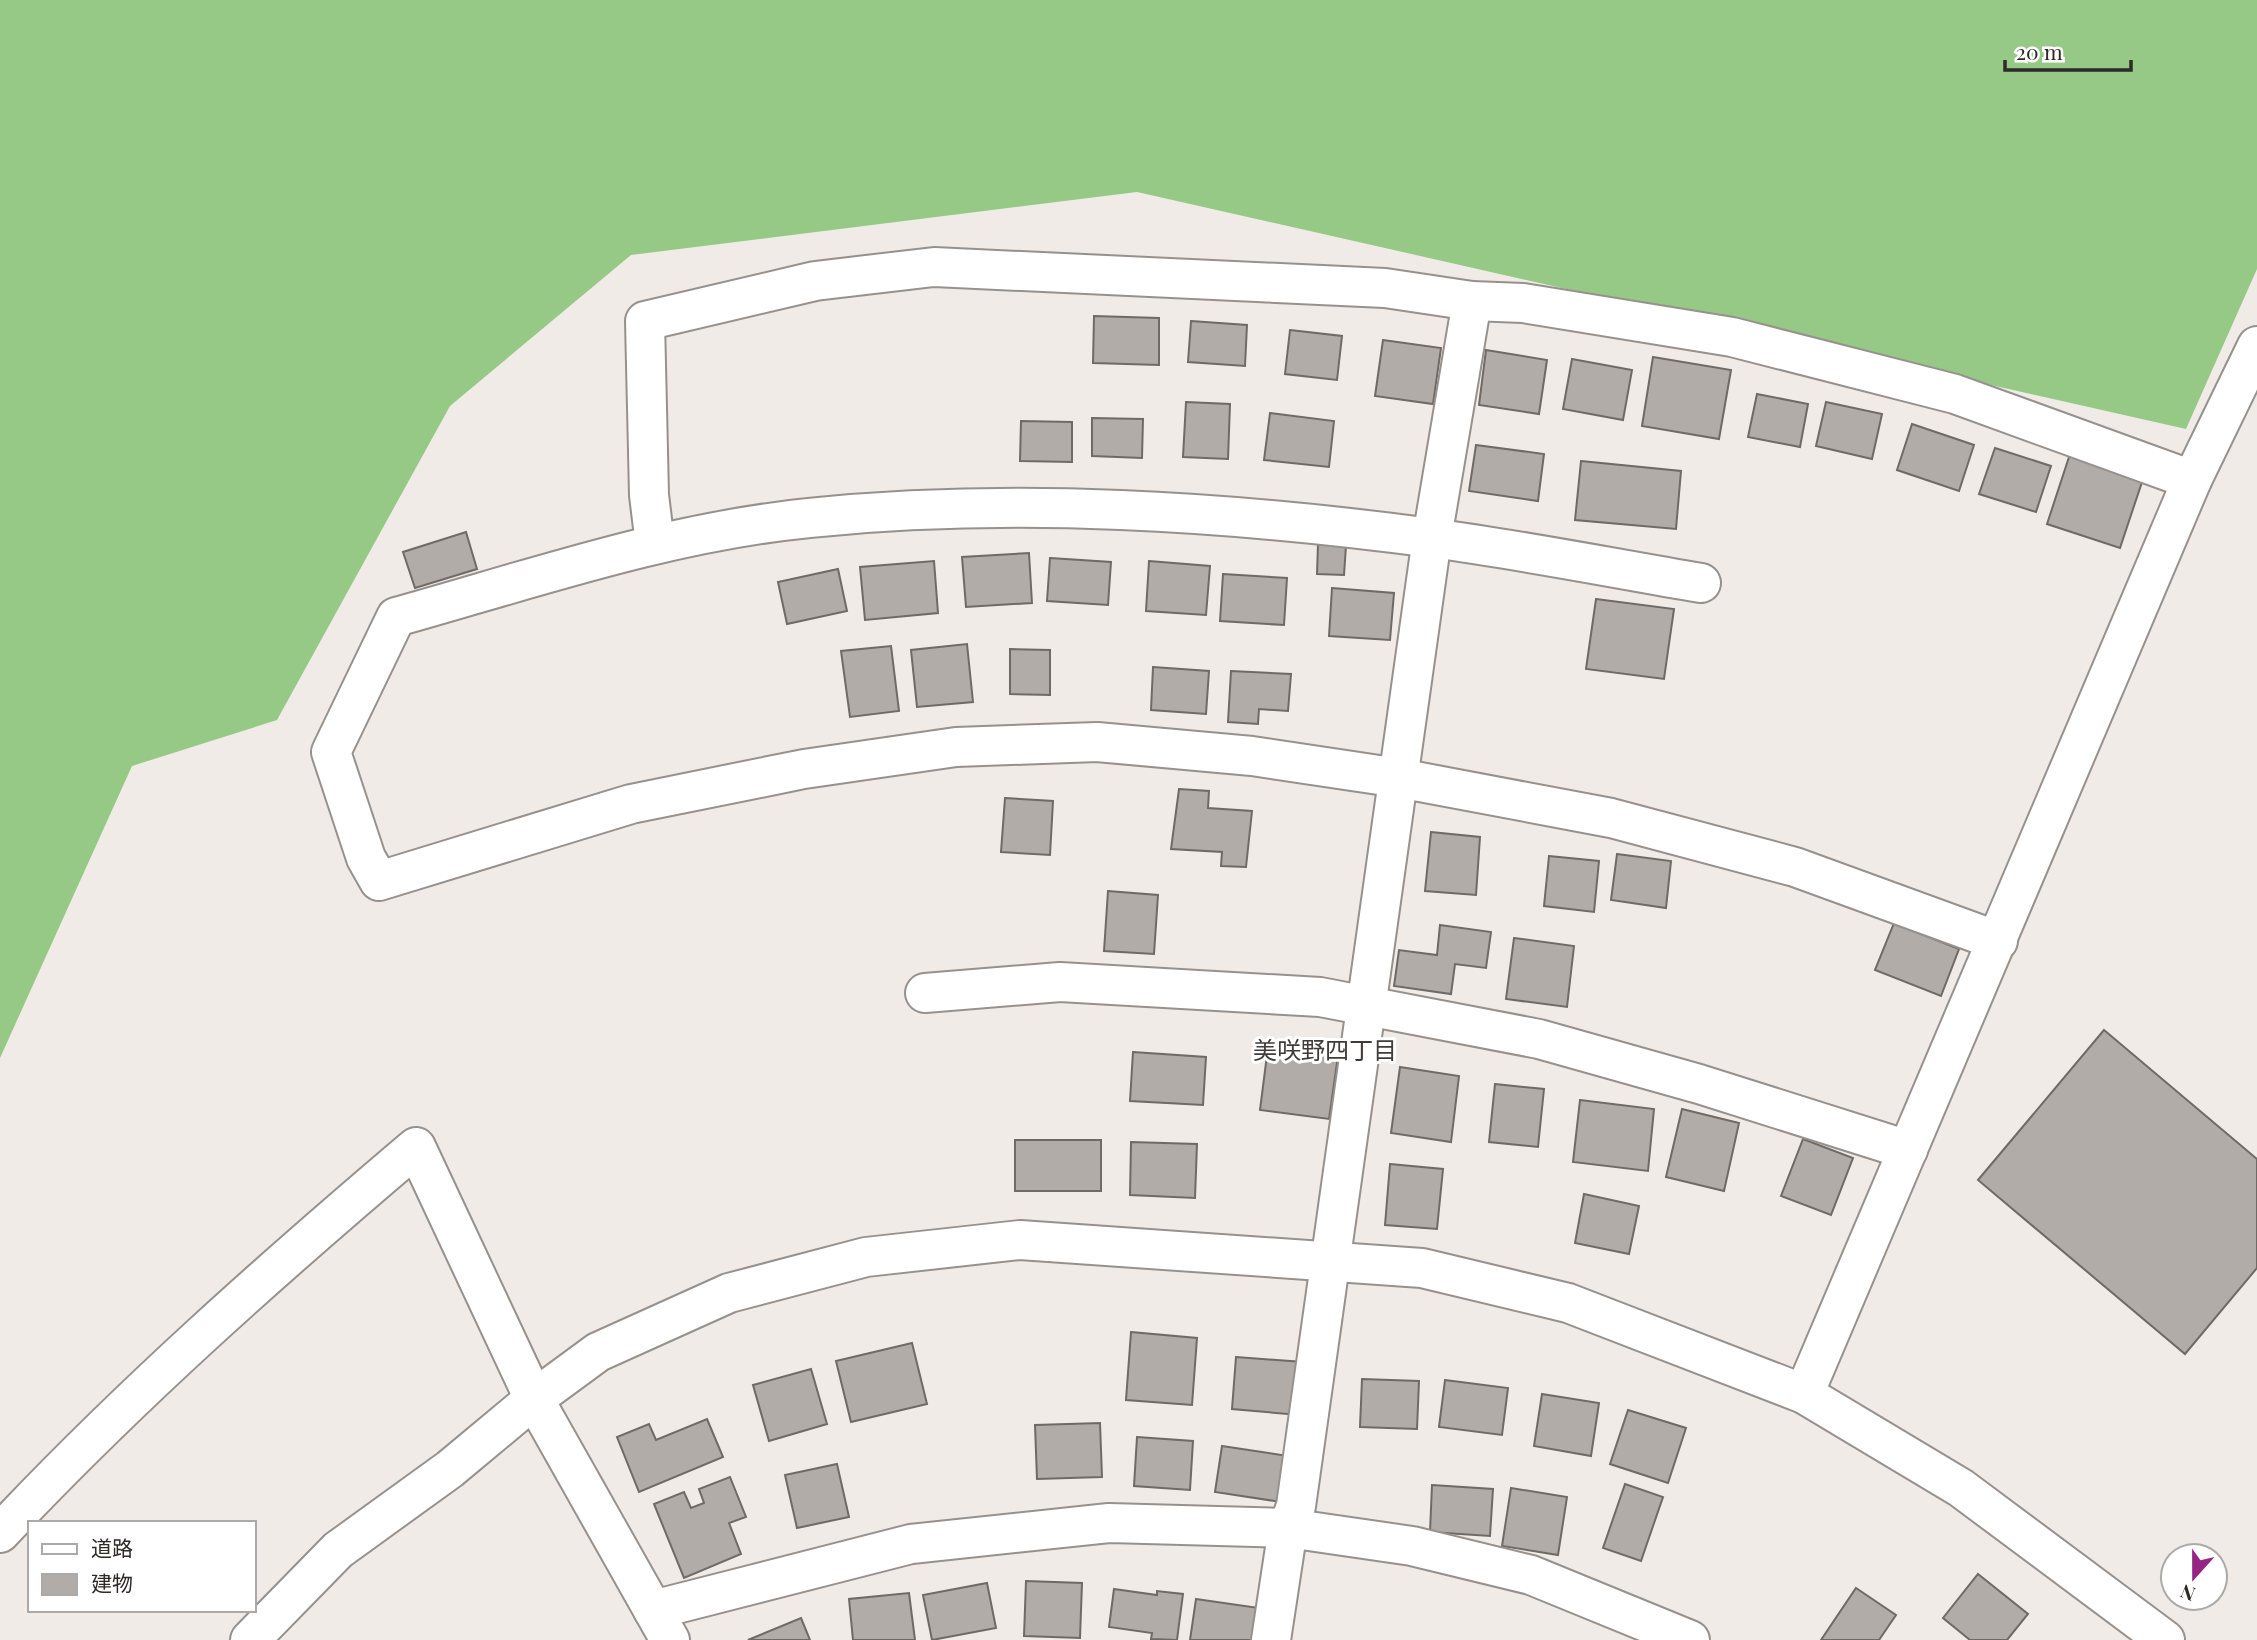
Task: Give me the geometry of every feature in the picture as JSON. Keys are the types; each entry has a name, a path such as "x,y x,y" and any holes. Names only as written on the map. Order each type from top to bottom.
{"street":[{"path":"655,544 649,495 645,321 815,281 934,267 1385,288 1472,301 1523,303 1732,337 1955,394 2192,480"},
{"path":"1271,1640 1288,1528 1296,1506 1432,538 1472,301"},
{"path":"1804,1394 2192,480 2257,346"},
{"path":"1701,583 1432,538 1205,515 1010,507 808,518 655,544 396,617 331,752 366,858 379,881 631,804 804,769 956,747 1097,742 1252,756 1399,778 1611,818 1782,864 1998,941"},
{"path":"925,993 1060,982 1320,997 1539,1038 1699,1084 1908,1150"},
{"path":"0,1533 82,1445 272,1269 416,1147 534,1399 662,1625 911,1544 1109,1523 1288,1528 1412,1546 1531,1576 1690,1640"},
{"path":"250,1640 338,1550 450,1469 534,1399 598,1352 729,1293 866,1256 1020,1240 1422,1268 1568,1303 1804,1394 1961,1488 2165,1640"}],"green space":[{"path":"0,0 2257,0 2257,269 2186,429 1137,192 631,255 450,406 277,720 132,766 0,1058"}],"building":[{"path":"1094,316 1159,318 1159,365 1093,363"},
{"path":"1191,321 1247,325 1245,366 1188,362"},
{"path":"1290,330 1342,336 1337,380 1285,374"},
{"path":"1383,340 1441,348 1433,404 1375,396"},
{"path":"1486,350 1547,360 1539,414 1479,405"},
{"path":"1653,357 1731,370 1719,439 1642,426"},
{"path":"1572,359 1632,370 1623,420 1563,409"},
{"path":"1757,394 1808,404 1800,447 1748,437"},
{"path":"1186,402 1230,404 1228,459 1183,457"},
{"path":"1826,402 1882,414 1872,459 1816,446"},
{"path":"1270,413 1334,421 1329,467 1264,460"},
{"path":"1092,418 1143,419 1142,458 1092,456"},
{"path":"1021,421 1072,422 1072,462 1020,461"},
{"path":"1912,424 1974,445 1959,491 1897,470"},
{"path":"1476,445 1544,454 1538,501 1469,491"},
{"path":"1995,448 2051,466 2036,512 1979,494"},
{"path":"2070,454 2143,479 2120,548 2047,524"},
{"path":"1581,461 1681,471 1676,529 1575,520"},
{"path":"466,532 477,569 415,588 403,552"},
{"path":"1318,544 1346,546 1344,575 1317,574"},
{"path":"1029,553 1032,603 966,607 962,557"},
{"path":"1050,558 1111,562 1108,605 1047,601"},
{"path":"934,561 938,613 865,620 860,567"},
{"path":"1149,561 1210,566 1206,615 1146,611"},
{"path":"838,569 847,611 787,624 778,582"},
{"path":"1223,574 1287,578 1284,625 1220,621"},
{"path":"1332,588 1394,593 1390,640 1329,636"},
{"path":"1596,599 1674,609 1664,679 1586,669"},
{"path":"967,644 973,702 917,707 911,650"},
{"path":"891,646 899,711 850,717 841,651"},
{"path":"1010,649 1050,650 1050,695 1010,694"},
{"path":"1153,667 1209,671 1206,714 1151,710"},
{"path":"1231,671 1291,674 1288,711 1259,709 1258,724 1228,722"},
{"path":"1179,789 1209,791 1208,808 1252,811 1246,867 1221,866 1222,852 1171,849"},
{"path":"1005,798 1053,801 1050,855 1001,852"},
{"path":"1431,832 1480,837 1476,895 1425,891"},
{"path":"1617,854 1671,861 1666,908 1611,900"},
{"path":"1549,856 1599,861 1594,912 1544,906"},
{"path":"1108,891 1158,895 1154,954 1104,951"},
{"path":"1894,923 1959,949 1941,996 1875,970"},
{"path":"1440,925 1491,932 1486,968 1455,964 1451,994 1394,986 1399,950 1437,955"},
{"path":"1514,938 1574,946 1567,1007 1506,999"},
{"path":"2104,1030 2257,1159 2257,1268 2185,1354 1978,1180"},
{"path":"1268,1047 1338,1056 1329,1119 1260,1110"},
{"path":"1133,1052 1206,1057 1203,1105 1130,1101"},
{"path":"1400,1067 1459,1076 1451,1142 1391,1133"},
{"path":"1495,1084 1544,1089 1538,1147 1489,1142"},
{"path":"1580,1100 1654,1109 1648,1171 1573,1162"},
{"path":"1682,1109 1739,1123 1724,1191 1666,1177"},
{"path":"1803,1139 1853,1158 1831,1215 1781,1196"},
{"path":"1015,1140 1101,1140 1101,1191 1015,1191"},
{"path":"1131,1142 1197,1144 1195,1198 1130,1195"},
{"path":"1390,1164 1443,1169 1437,1229 1385,1225"},
{"path":"1584,1194 1639,1206 1629,1254 1575,1243"},
{"path":"1131,1332 1197,1338 1192,1405 1126,1400"},
{"path":"912,1343 927,1404 851,1422 836,1361"},
{"path":"1236,1357 1303,1362 1299,1415 1232,1409"},
{"path":"811,1369 827,1424 769,1441 753,1385"},
{"path":"1362,1379 1419,1381 1417,1429 1360,1427"},
{"path":"1445,1380 1508,1388 1502,1435 1439,1427"},
{"path":"1542,1394 1599,1403 1591,1456 1534,1446"},
{"path":"1628,1410 1686,1428 1668,1483 1610,1464"},
{"path":"707,1419 723,1457 639,1492 617,1437 649,1424 656,1440"},
{"path":"1100,1423 1102,1477 1037,1479 1035,1425"},
{"path":"1137,1437 1193,1441 1190,1490 1134,1486"},
{"path":"1222,1446 1288,1456 1281,1502 1215,1492"},
{"path":"837,1464 849,1517 797,1528 785,1475"},
{"path":"730,1477 746,1517 729,1523 741,1554 684,1578 654,1504 684,1492 691,1508 704,1503 699,1489"},
{"path":"1625,1484 1663,1497 1641,1561 1603,1548"},
{"path":"1432,1485 1493,1489 1490,1536 1430,1532"},
{"path":"1511,1488 1567,1497 1558,1555 1502,1546"},
{"path":"1978,1574 2028,1614 2007,1640 1970,1640 1943,1618"},
{"path":"1026,1581 1082,1583 1080,1638 1024,1636"},
{"path":"987,1583 996,1628 932,1640 923,1595"},
{"path":"1856,1588 1896,1615 1879,1640 1821,1640"},
{"path":"1114,1589 1157,1595 1157,1591 1183,1594 1177,1640 1151,1639 1152,1633 1109,1627"},
{"path":"909,1593 915,1640 853,1640 849,1599"},
{"path":"1196,1599 1266,1609 1262,1640 1190,1640"},
{"path":"801,1618 810,1640 748,1640"}],"district":[{"name":"美咲野四丁目","path":"1325,1051"}]}
